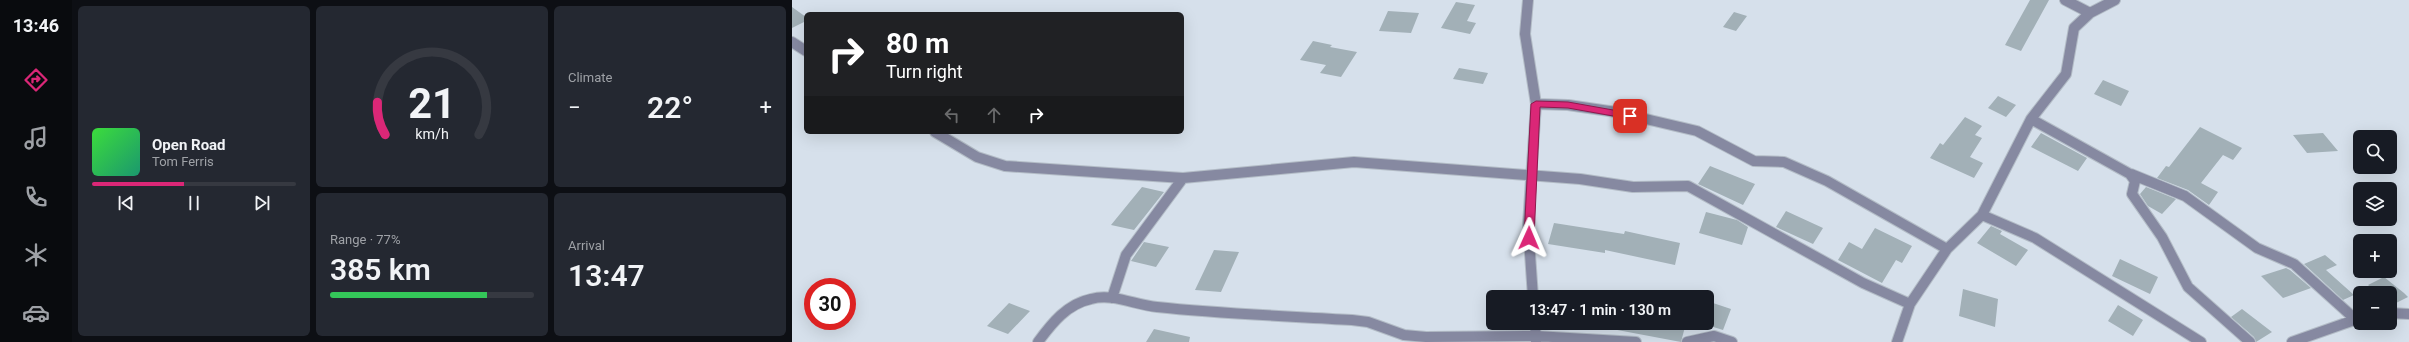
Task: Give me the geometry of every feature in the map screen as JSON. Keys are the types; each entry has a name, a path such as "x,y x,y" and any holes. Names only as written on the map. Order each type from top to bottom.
{"street":[{"path":"1528,0 1525,34 1536,104 1528,224 1533,290"},
{"path":"2065,0 2090,13"},
{"path":"1898,342 1910,304 1947,249 1982,216 1990,203 2031,119 2066,74 2074,28 2090,13 2115,0"},
{"path":"792,42 804,50"},
{"path":"1536,104 1568,105 1616,112 1697,131 1749,159 1784,162 1827,181 1947,249"},
{"path":"2031,119 2130,174 2185,196 2257,248 2294,264 2353,315"},
{"path":"938,134 973,156 988,163 1005,166 1183,178 1354,162 1531,177 1587,180 1633,187 1688,186 1863,284 1910,304"},
{"path":"2130,174 2135,181 2132,194 2162,237 2188,287 2250,342"},
{"path":"1112,298 1126,255 1183,178"},
{"path":"1982,216 2035,238 2201,342"},
{"path":"1038,342 1055,320 1070,306 1094,297 1112,298 1152,307 1368,322 1404,335 1636,342"},
{"path":"2397,313 2409,314"},
{"path":"2292,342 2353,319"},
{"path":"1687,342 1714,336 1732,342"}],"building":[{"path":"2030,0 2049,0 2021,51 2005,45"},
{"path":"1456,2 1475,5 1467,21 1476,23 1470,34 1441,28"},
{"path":"792,7 804,16 804,22 792,28"},
{"path":"1388,11 1419,13 1411,33 1379,31"},
{"path":"1734,12 1747,16 1736,31 1723,27"},
{"path":"1313,41 1332,45 1330,47 1357,52 1341,77 1320,73 1326,65 1300,60"},
{"path":"1459,68 1488,73 1483,84 1453,79"},
{"path":"2103,80 2129,91 2121,106 2094,94"},
{"path":"1998,96 2016,105 2006,117 1988,108"},
{"path":"1965,117 1982,126 1975,135 1982,138 1970,157 1983,163 1974,178 1930,158 1940,143 1943,145"},
{"path":"2200,127 2242,148 2233,160 2223,155 2201,183 2218,192 2209,205 2188,190 2157,178 2166,166 2169,167"},
{"path":"2041,133 2087,158 2078,171 2031,147"},
{"path":"2323,133 2338,151 2307,153 2293,135"},
{"path":"1710,166 1755,184 1743,205 1698,184"},
{"path":"1142,187 1164,192 1134,230 1111,225"},
{"path":"2146,187 2176,199 2162,214 2148,206 2140,194"},
{"path":"1786,211 1823,228 1813,244 1776,227"},
{"path":"1706,212 1737,220 1748,227 1742,245 1699,233"},
{"path":"1554,223 1624,234 1625,231 1680,243 1675,265 1605,250 1605,253 1548,244"},
{"path":"1991,226 2002,231 2000,234 2028,250 2016,266 1977,243"},
{"path":"1875,228 1912,246 1902,263 1896,260 1882,283 1838,260 1849,242 1862,249"},
{"path":"1144,242 1169,247 1156,267 1131,261"},
{"path":"1214,250 1239,252 1221,292 1195,290"},
{"path":"2325,255 2337,265 2326,270 2353,295 2343,300 2304,264"},
{"path":"2120,259 2158,277 2150,294 2112,276"},
{"path":"2286,268 2311,288 2283,298 2261,276"},
{"path":"2382,278 2385,278 2395,286 2369,286 2368,285"},
{"path":"2397,287 2404,293 2408,297 2397,302"},
{"path":"1963,289 1998,299 1995,327 1959,316"},
{"path":"1009,303 1030,311 1008,334 987,326"},
{"path":"1714,303 1731,309 1723,330 1714,327"},
{"path":"2118,305 2143,320 2133,336 2108,321"},
{"path":"2242,309 2272,332 2256,342 2254,337 2231,317"},
{"path":"1154,329 1190,337 1189,342 1146,342"},
{"path":"1617,330 1684,330 1681,342"}],"route":[{"path":"1529,238 1528,224 1536,104 1568,105 1616,112 1630,116"}]}
